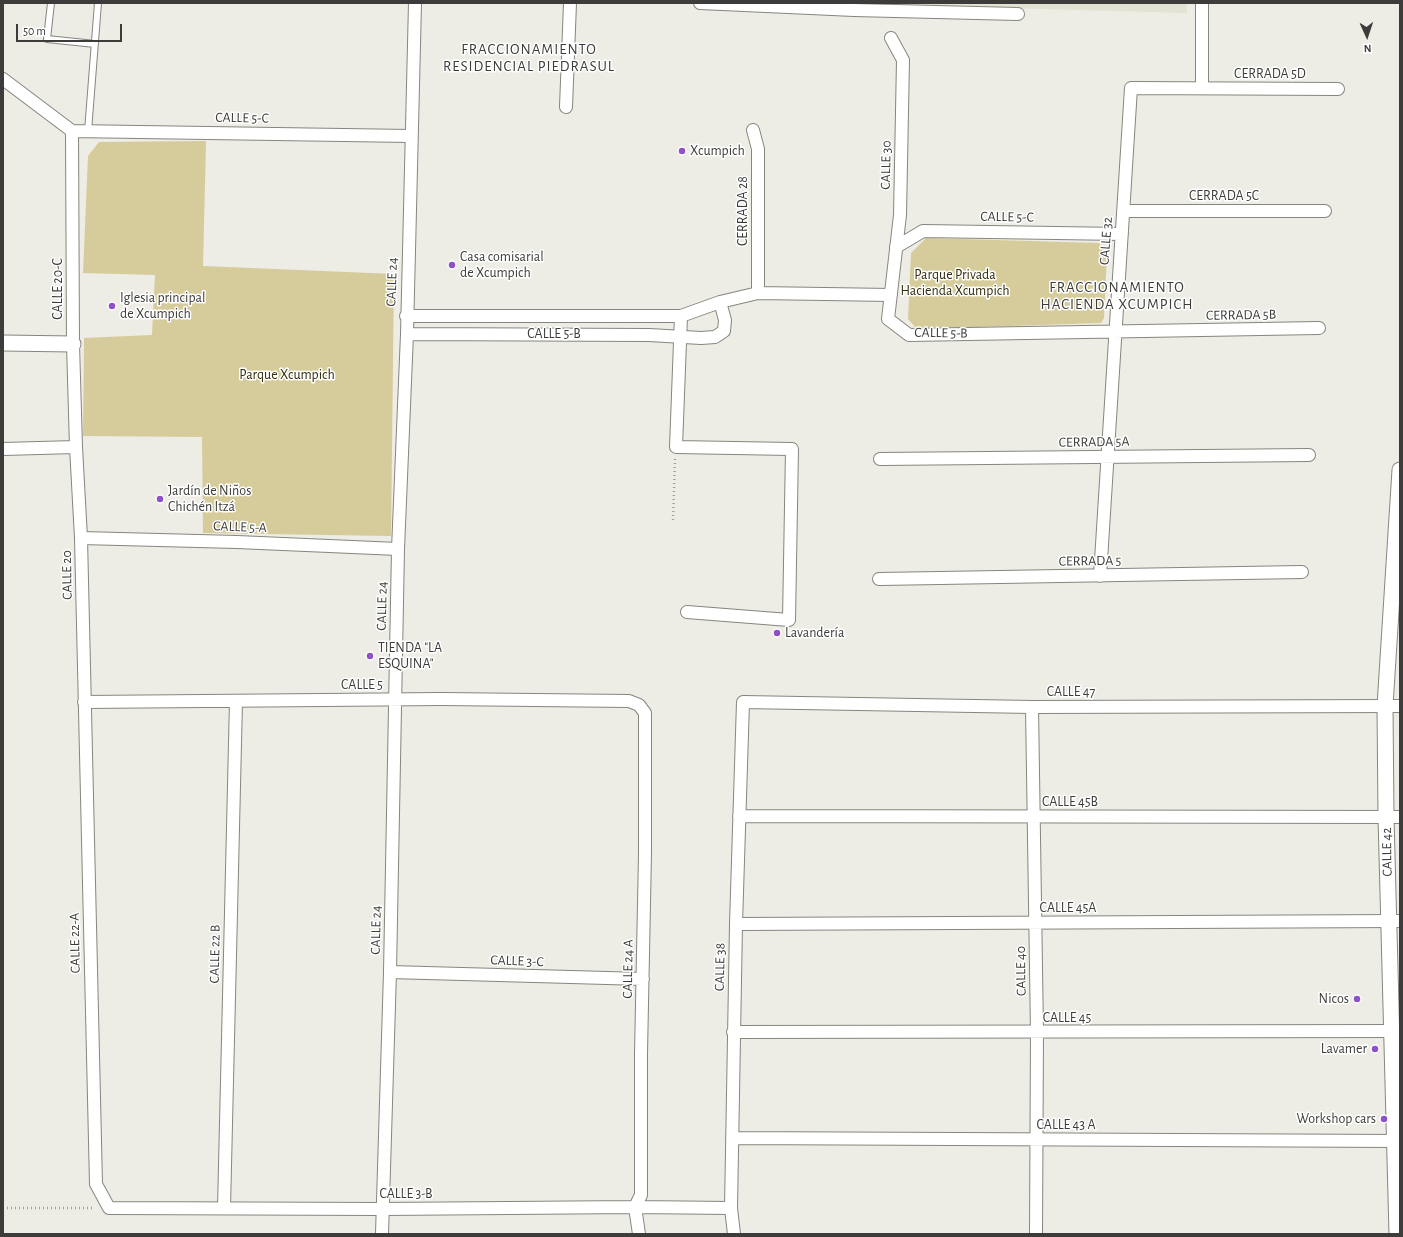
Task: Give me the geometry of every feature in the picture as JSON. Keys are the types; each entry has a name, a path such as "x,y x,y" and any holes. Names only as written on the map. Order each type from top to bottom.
{"street":[{"name":"CALLE 24","path":"382,1234 390,972 398,549 407,334 406,316 415,3"},
{"path":"566,107 570,3"},
{"path":"700,3 854,10 1018,14"},
{"path":"1202,3 1202,88"},
{"name":"CALLE 30","path":"891,38 903,60 900,215 891,295"},
{"path":"3,79 72,131"},
{"name":"CALLE 32","path":"1100,576 1131,88 1202,88"},
{"name":"CERRADA 5D","path":"1202,88 1338,89"},
{"name":"CERRADA 28","path":"753,130 758,149 758,293"},
{"name":"CALLE 5-C","path":"72,131 411,136"},
{"name":"CALLE 20-C","path":"72,131 73,344 76,447"},
{"name":"CERRADA 5C","path":"1123,211 1326,211"},
{"name":"CALLE 5-C","path":"896,248 923,231 1122,234"},
{"name":"CALLE 5-B","path":"406,316 681,316 720,302 758,293 891,295 888,319 909,335 1116,332"},
{"name":"CALLE 5-B","path":"407,334 641,334 701,338 715,337 724,331 725,320 720,302"},
{"path":"681,316 676,447 792,449 789,620 687,612"},
{"name":"CERRADA 5B","path":"1116,332 1319,328"},
{"path":"3,343 73,344"},
{"path":"3,449 76,447"},
{"name":"CALLE 20","path":"76,447 81,538 84,702"},
{"name":"CERRADA 5A","path":"880,459 1309,455"},
{"name":"CALLE 42","path":"1397,1234 1393,706 1400,470"},
{"name":"CALLE 5-A","path":"81,538 237,542 398,549"},
{"name":"CERRADA 5","path":"879,580 1302,572"},
{"name":"CALLE 5","path":"84,702 395,700 629,701 639,705"},
{"name":"CALLE 22 B","path":"224,1208 236,701"},
{"name":"CALLE 22-A","path":"84,702 96,1184 109,1208"},
{"name":"CALLE 47","path":"743,702 1032,707 1393,706"},
{"name":"CALLE 38","path":"734,1234 731,1208 732,1138 736,924 743,702"},
{"name":"CALLE 24 A","path":"639,705 645,713 641,1195 635,1207 639,1234"},
{"name":"CALLE 40","path":"1032,707 1037,1033 1036,1234"},
{"name":"CALLE 45B","path":"739,816 1393,817"},
{"name":"CALLE 45A","path":"736,924 1035,924 1395,921"},
{"name":"CALLE 3-C","path":"390,972 642,979"},
{"name":"CALLE 45","path":"734,1032 1396,1032"},
{"name":"CALLE 43 A","path":"732,1138 1397,1141"},
{"name":"CALLE 3-B","path":"109,1208 731,1208"}],"lane":[{"path":"51,3 47,39 95,44"},
{"path":"88,131 98,3"}],"path":[{"path":"673,520 676,447"},
{"path":"3,1208 109,1208"}],"shaded area":[{"path":"897,3 1187,3 1187,13 897,5"}],"green space":[{"name":"Parque Xcumpich","path":"206,141 203,266 394,274 391,536 203,533 202,437 83,436 84,338 152,335 155,275 83,273 88,156 99,142"},
{"name":"Parque Privada Hacienda Xcumpich","path":"926,238 1099,243 1107,253 1104,318 1101,323 917,329 908,319 911,253"}],"place":[{"name":"Xcumpich","path":"682,151"},
{"name":"Casa comisarial de Xcumpich","path":"452,265"},
{"name":"Iglesia principal de Xcumpich","path":"112,306"},
{"name":"Jardín de Niños Chichén Itzá","path":"160,499"},
{"name":"Lavandería","path":"777,633"},
{"name":"TIENDA \"LA ESQUINA\"","path":"370,656"},
{"name":"Nicos","path":"1357,999"},
{"name":"Lavamer","path":"1375,1049"},
{"name":"Workshop cars","path":"1384,1119"}],"district":[{"name":"FRACCIONAMIENTO RESIDENCIAL PIEDRASUL","path":"529,58"},
{"name":"FRACCIONAMIENTO HACIENDA XCUMPICH","path":"1117,296"}]}
